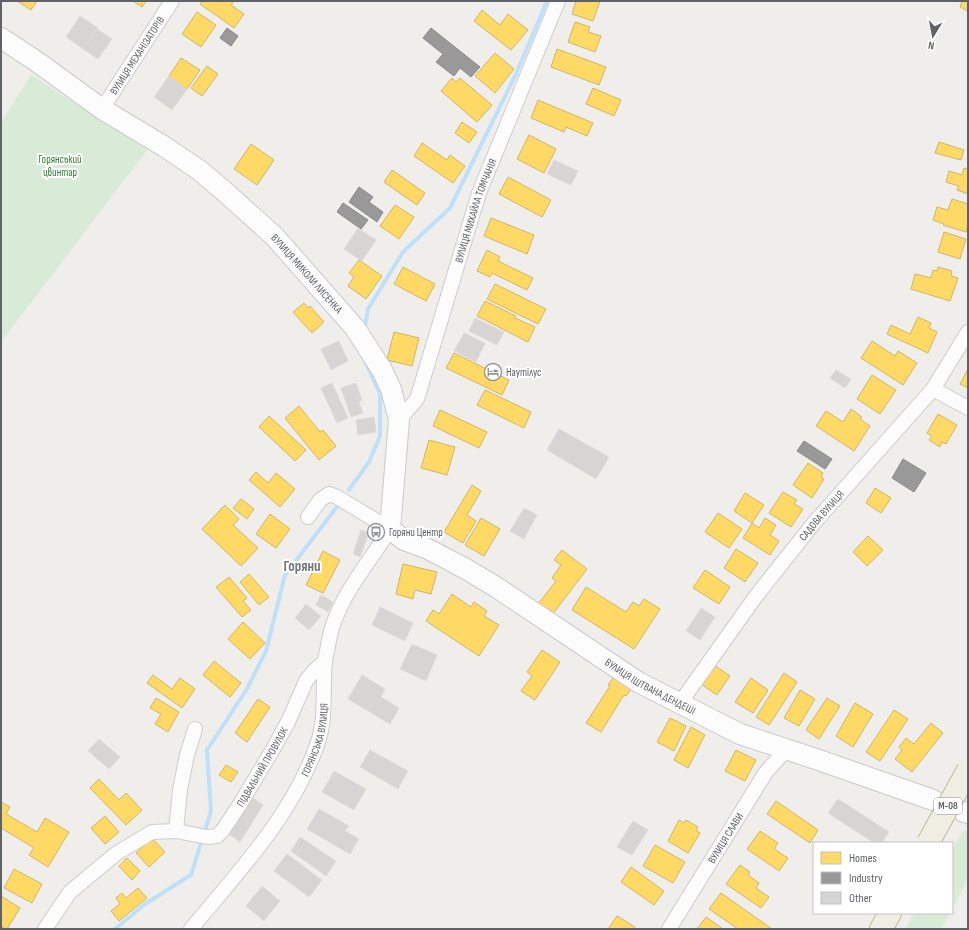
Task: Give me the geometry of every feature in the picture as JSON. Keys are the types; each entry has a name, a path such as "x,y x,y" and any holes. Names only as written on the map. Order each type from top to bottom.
{"highway":[{"name":"М-08","path":"929,842 968,770"},
{"path":"881,929 889,914"}],"street":[{"name":"ВУЛИЦЯ МЕХАНІЗАТОРІВ","path":"102,109 172,1"},
{"name":"ВУЛИЦЯ МИХАЙЛА ТОМЧАНІЯ","path":"399,420 417,399 479,193 558,1"},
{"name":"ВУЛИЦЯ МИКОЛИ ЛИСЕНКА","path":"1,38 36,61 102,109 165,147 199,170 251,214 275,237 350,322 382,370 391,389 399,420 390,529"},
{"name":"САДОВА ВУЛИЦЯ","path":"680,703 756,596 804,536 933,389 968,332"},
{"path":"933,389 968,408"},
{"path":"308,517 320,500 329,494 337,497 390,529"},
{"name":"ВУЛИЦЯ ІШТВАНА ДЕНДЕШІ","path":"390,529 404,540 428,549 496,587 638,682 740,734 933,800"},
{"name":"ГОРЯНСЬКА ВУЛИЦЯ","path":"191,929 276,823 292,800 318,743 322,722 325,689 325,661 334,621 345,596 375,554 390,529"},
{"name":"ПІДВАЛЬНИЙ ПРОВУЛОК","path":"45,929 70,892 117,853 152,832 176,831 202,836 217,836 223,830 242,801 288,722 306,681 325,661"},
{"path":"176,831 180,790 187,755 195,729"},
{"name":"ВУЛИЦЯ СЛАВИ","path":"669,929 766,772 786,750"}],"green space":[{"name":"Горянський цвинтар","path":"31,75 147,150 1,342 1,123"},
{"path":"968,830 968,878 953,908 953,848 964,831"},
{"path":"913,914 949,914 941,929 905,929"}],"building: Homes":[{"path":"17,1 37,1 31,10"},
{"path":"133,1 146,1 142,7"},
{"path":"202,1 234,1 231,5 244,14 234,28 200,4"},
{"path":"576,1 600,1 593,21 572,14"},
{"path":"962,1 968,1 968,11 960,7"},
{"path":"482,10 500,25 508,14 528,30 511,50 474,21"},
{"path":"197,12 216,25 201,47 182,34"},
{"path":"575,22 590,27 588,32 601,36 595,52 568,42"},
{"path":"557,49 606,67 599,85 551,67"},
{"path":"495,53 514,69 495,93 475,76"},
{"path":"181,58 200,70 187,89 169,76"},
{"path":"207,66 218,74 202,96 191,88"},
{"path":"452,78 456,82 460,78 492,105 477,122 441,91"},
{"path":"593,88 621,100 614,116 586,104"},
{"path":"538,100 593,123 587,136 566,127 564,132 531,118"},
{"path":"462,122 477,132 469,143 455,133"},
{"path":"529,135 556,149 544,173 517,159"},
{"path":"939,142 964,150 961,160 935,153"},
{"path":"422,143 447,160 450,155 465,166 453,183 414,156"},
{"path":"251,144 274,160 257,185 234,169"},
{"path":"964,168 968,169 968,194 957,190 959,186 946,182 949,171 962,175"},
{"path":"392,170 425,193 417,205 384,182"},
{"path":"508,177 551,200 542,217 499,194"},
{"path":"952,199 968,204 968,224 966,232 943,225 944,224 933,220 937,207 948,210"},
{"path":"395,205 414,217 399,239 380,226"},
{"path":"491,218 534,235 527,254 484,236"},
{"path":"944,232 966,239 960,259 938,252"},
{"path":"487,250 500,257 498,261 533,278 527,290 492,273 490,277 477,271"},
{"path":"359,260 382,276 366,299 348,286 354,277 349,273"},
{"path":"403,267 435,284 426,301 394,284"},
{"path":"938,267 952,271 951,276 958,278 950,301 911,289 915,274 931,278 933,270 937,271"},
{"path":"495,284 546,309 538,324 487,299"},
{"path":"485,301 516,316 515,318 535,327 528,342 477,316"},
{"path":"304,303 308,308 310,306 324,322 312,333 293,312"},
{"path":"918,317 931,323 929,328 937,332 928,353 887,334 891,325 910,334"},
{"path":"394,332 419,338 412,366 387,360"},
{"path":"872,341 895,356 898,351 917,363 903,385 861,358"},
{"path":"454,353 509,380 502,395 446,368"},
{"path":"968,369 968,388 960,384"},
{"path":"872,375 896,390 880,414 857,399"},
{"path":"485,390 531,412 524,428 477,405"},
{"path":"299,406 320,432 323,430 336,446 319,460 285,418"},
{"path":"851,409 862,417 860,419 870,426 854,451 816,426 826,411 843,422"},
{"path":"440,410 487,432 479,448 433,426"},
{"path":"938,414 957,425 946,444 942,442 940,447 929,440 932,436 927,433"},
{"path":"269,416 306,450 295,461 259,427"},
{"path":"429,440 455,447 447,475 421,468"},
{"path":"808,463 823,473 821,477 824,479 812,498 793,485"},
{"path":"256,472 268,483 276,473 295,489 280,507 249,480"},
{"path":"472,485 481,491 467,515 476,521 463,543 444,532"},
{"path":"875,488 891,498 881,513 866,503"},
{"path":"783,492 797,500 794,504 803,509 791,527 769,513"},
{"path":"745,493 764,505 752,523 734,511"},
{"path":"241,499 254,509 247,519 233,508"},
{"path":"225,505 239,519 233,525 258,548 241,566 202,529"},
{"path":"718,513 742,529 729,548 705,532"},
{"path":"270,514 290,529 276,548 256,534"},
{"path":"481,518 500,529 484,556 465,545"},
{"path":"765,518 776,525 770,535 779,541 770,555 743,538 752,523 759,528"},
{"path":"868,536 883,550 867,566 853,552"},
{"path":"736,549 758,563 745,582 724,568"},
{"path":"562,550 587,569 552,615 538,604 556,581 552,578 561,565 554,560"},
{"path":"323,551 340,560 323,593 306,585"},
{"path":"403,564 437,572 431,594 415,590 413,599 396,594"},
{"path":"705,570 730,587 719,604 693,588"},
{"path":"249,574 269,597 259,605 240,582"},
{"path":"229,577 247,598 243,601 251,610 242,617 216,587"},
{"path":"586,587 626,612 633,602 639,606 644,599 660,609 634,649 572,610"},
{"path":"452,594 471,607 474,602 487,611 484,616 499,625 479,656 426,621 433,610 439,614"},
{"path":"243,622 265,643 250,659 228,639"},
{"path":"542,650 560,662 535,700 521,691 532,676 527,672"},
{"path":"214,661 241,683 230,697 203,675"},
{"path":"714,665 730,676 717,695 701,684"},
{"path":"784,673 797,682 769,725 756,717"},
{"path":"153,675 172,689 180,678 195,689 182,708 147,683"},
{"path":"614,677 632,688 626,696 624,695 601,732 586,723 610,686 608,685"},
{"path":"751,678 768,690 753,713 735,702"},
{"path":"800,690 815,699 799,726 784,718"},
{"path":"156,698 179,712 168,732 155,724 161,714 150,708"},
{"path":"827,698 840,706 819,739 806,730"},
{"path":"258,699 270,707 247,742 235,733"},
{"path":"855,703 873,714 853,747 836,736"},
{"path":"894,710 908,719 880,761 866,752"},
{"path":"670,718 686,726 674,751 657,742"},
{"path":"931,723 943,733 912,772 895,759 902,750 899,747 906,738 914,744"},
{"path":"691,727 705,735 688,768 674,760"},
{"path":"736,750 756,760 745,781 725,771"},
{"path":"226,765 238,772 231,782 219,775"},
{"path":"99,779 119,800 126,793 142,810 126,825 90,788"},
{"path":"776,801 818,830 810,843 767,814"},
{"path":"1,802 10,807 6,814 37,832 45,818 69,832 48,867 29,855 34,848 1,828"},
{"path":"105,816 119,832 105,844 91,828"},
{"path":"679,820 684,823 686,820 698,827 696,830 700,833 688,853 668,841"},
{"path":"760,831 778,843 774,849 788,858 779,871 747,849"},
{"path":"152,838 165,852 149,867 136,853"},
{"path":"655,845 685,862 673,883 643,866"},
{"path":"127,858 140,871 132,880 119,866"},
{"path":"740,865 750,872 748,875 759,883 756,888 769,897 761,908 726,884"},
{"path":"631,867 664,891 654,905 621,882"},
{"path":"14,869 42,884 32,903 4,888"},
{"path":"138,888 147,898 119,921 111,911 120,904 116,898 122,893 126,898"},
{"path":"721,893 772,929 738,929 709,909"},
{"path":"1,896 20,908 7,929 1,927"},
{"path":"617,916 635,927 634,929 608,929"},
{"path":"706,917 723,929 697,929"}],"building: Industry":[{"path":"227,28 238,36 231,46 220,38"},
{"path":"431,28 480,67 471,77 460,68 454,76 436,62 443,54 423,38"},
{"path":"359,187 373,197 369,202 383,212 377,222 349,202"},
{"path":"343,203 368,220 361,229 337,212"},
{"path":"804,441 832,459 825,469 797,451"},
{"path":"903,459 926,473 914,492 892,478"}],"building: Other":[{"path":"80,16 98,28 83,49 66,37"},
{"path":"97,29 112,39 98,59 83,49"},
{"path":"169,76 187,89 172,110 154,97"},
{"path":"554,160 578,171 571,185 547,174"},
{"path":"358,228 376,240 362,261 344,249"},
{"path":"475,318 504,332 497,345 469,331"},
{"path":"464,333 485,343 476,362 454,351"},
{"path":"339,341 348,361 331,370 321,349"},
{"path":"836,370 851,379 845,388 830,378"},
{"path":"332,383 348,418 337,423 321,388"},
{"path":"356,383 362,400 359,402 363,413 351,417 341,388"},
{"path":"374,417 376,432 358,435 356,420"},
{"path":"559,429 609,457 596,479 547,450"},
{"path":"524,508 537,515 524,539 510,531"},
{"path":"361,530 369,533 360,557 353,554"},
{"path":"321,595 333,602 328,612 316,605"},
{"path":"306,604 321,616 309,630 295,618"},
{"path":"380,607 413,623 405,641 372,625"},
{"path":"701,608 715,617 700,640 686,631"},
{"path":"412,644 437,655 426,681 400,669"},
{"path":"362,675 385,689 381,697 399,708 390,724 348,699"},
{"path":"99,739 120,757 109,769 88,751"},
{"path":"370,750 408,771 398,789 360,767"},
{"path":"334,771 366,789 354,810 322,792"},
{"path":"249,795 263,805 240,842 226,832"},
{"path":"838,799 889,832 883,842 872,842 828,813"},
{"path":"319,809 349,826 345,831 359,839 350,854 307,829"},
{"path":"633,821 648,830 632,855 617,847"},
{"path":"300,837 336,861 326,876 291,851"},
{"path":"287,854 322,880 309,897 274,871"},
{"path":"262,886 280,901 264,921 246,906"}],"waterway":[{"path":"365,326 368,309 403,252 450,208 516,74 547,1"},
{"path":"349,490 369,462 380,436 380,394 366,363"},
{"path":"115,929 145,904 191,875 211,811 207,750 247,689 266,651 285,575 339,504"}],"place":[{"name":"Наутілус","path":"493,372"},
{"name":"Горяни Центр","path":"376,532"}],"district":[{"name":"Горяни","path":"302,566"}]}
